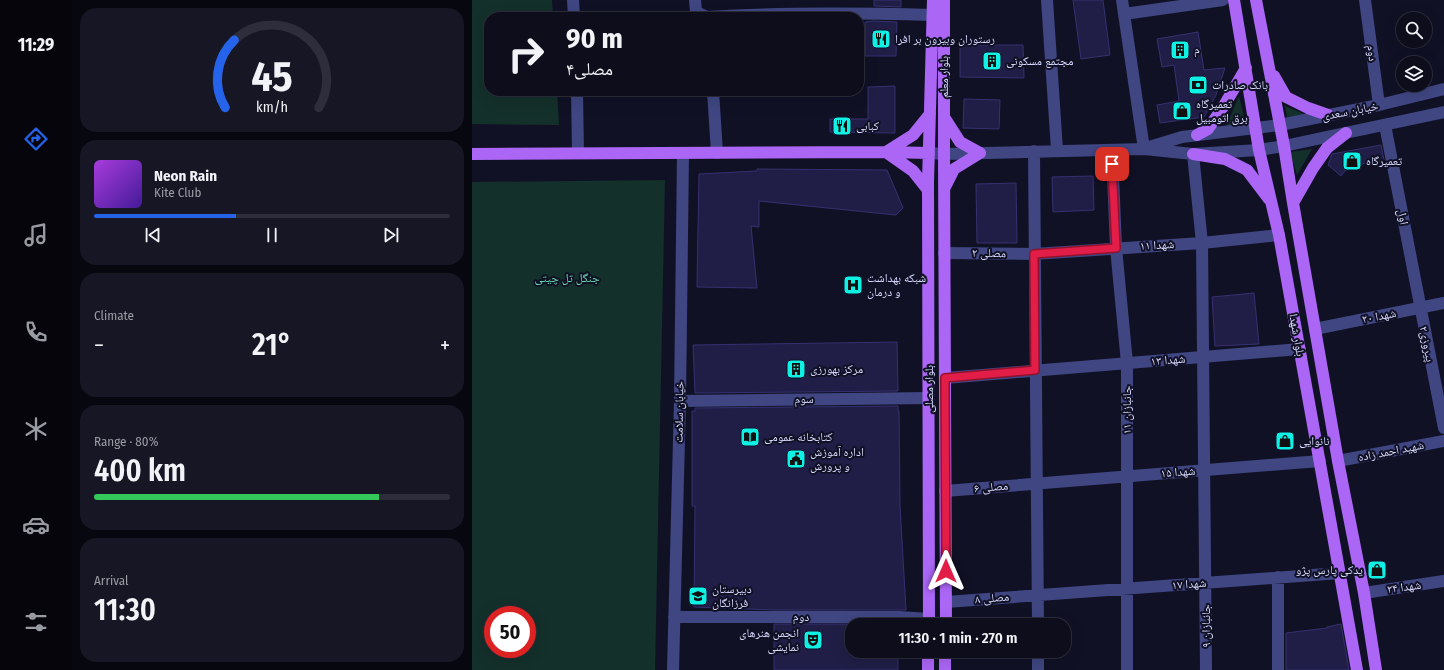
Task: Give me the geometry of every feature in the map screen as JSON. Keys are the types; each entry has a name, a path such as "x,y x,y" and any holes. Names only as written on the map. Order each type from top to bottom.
{"main road":[{"name":"بلوار معلم","path":"929,153 933,0"},
{"name":"بلوار معلم","path":"944,0 944,154"},
{"name":"بلوار شهدا","path":"1234,0 1259,150 1279,235 1357,670"},
{"name":"بلوار شهدا","path":"1256,0 1284,146 1338,461 1364,592 1376,670"},
{"path":"1197,135 1208,129 1225,104 1246,68"},
{"path":"1269,68 1286,97 1308,108 1328,115"},
{"path":"886,152 913,135 930,114"},
{"path":"944,117 960,142 980,153 954,169 944,190"},
{"path":"1293,203 1313,168 1327,148 1346,133"},
{"path":"886,152 913,170 928,190"},
{"path":"472,154 929,153"},
{"name":"بلوار مصلی","path":"929,153 929,618"},
{"name":"بلوار مصلی","path":"944,154 946,618"},
{"path":"1193,154 1226,159 1247,170 1272,203"},
{"path":"929,571 946,571"},
{"path":"928,658 928,670"},
{"path":"945,658 945,670"}],"street":[{"path":"573,0 574,12"},
{"path":"695,0 696,12"},
{"path":"1046,0 1057,150"},
{"path":"929,153 944,154 1144,148 1122,0"},
{"path":"1124,14 1223,0"},
{"name":"دوم","path":"1365,0 1380,105"},
{"path":"864,13 933,15"},
{"name":"خیابان سعدی","path":"1144,148 1182,137 1256,129 1380,105 1444,88"},
{"path":"577,96 578,154"},
{"path":"713,96 717,153"},
{"name":"خیابان سعدی","path":"1144,148 1193,154 1259,150 1444,112"},
{"name":"اول","path":"1385,125 1420,308"},
{"name":"جانبازان ۱۱","path":"1112,150 1116,248 1127,363 1127,670"},
{"path":"1034,151 1038,618"},
{"name":"خیابان سلامت","path":"673,670 680,401 683,154"},
{"name":"جانبازان ۹","path":"1193,154 1202,243 1206,670"},
{"name":"شهدا ۱۱","path":"1034,254 1202,243 1279,235"},
{"name":"مصلی ۲","path":"944,252 1034,254"},
{"name":"شهدا ۲۰","path":"1315,329 1444,303"},
{"name":"پیروزی۲","path":"1420,308 1444,428"},
{"name":"شهدا ۱۳","path":"945,378 1300,349"},
{"name":"سوم","path":"680,401 928,398"},
{"name":"شهید احمد زاده","path":"1338,461 1444,440"},
{"name":"شهدا ۱۵","path":"1036,483 1320,461"},
{"name":"مصلی ۶","path":"945,491 1036,483"},
{"name":"شهدا ۱۷","path":"1037,594 1340,573"},
{"path":"1278,577 1278,670"},
{"name":"شهدا ۲۴","path":"1364,592 1444,581"},
{"name":"مصلی ۸","path":"946,602 1037,594"},
{"name":"دوم","path":"674,617 899,616 909,618"},
{"path":"1038,658 1038,670"}],"green space":[{"path":"472,0 552,0 553,12 484,12 484,96 557,96 559,125 472,124"},
{"path":"1239,96 1247,129 1224,131"},
{"path":"1285,106 1323,122 1289,128"},
{"path":"1312,149 1297,175 1290,152"},
{"name":"جنگل تل چیتی","path":"665,180 655,670 472,670 472,182"}],"building":[{"path":"874,0 901,0 901,7 874,6"},
{"path":"1073,0 1103,0 1110,55 1081,59"},
{"name":"رستوران وبیرون بر افرا","path":"865,22 897,22 896,56 865,56"},
{"path":"1198,32 1204,70 1225,68 1216,95 1204,117 1160,123 1157,105 1179,101 1174,65 1162,67 1157,39"},
{"name":"مجتمع مسکونی","path":"960,45 1023,45 1024,78 960,77"},
{"path":"895,86 895,133 830,132 830,119 868,119 868,87"},
{"path":"964,99 1000,100 999,129 963,128"},
{"name":"تعمیرگاه","path":"1381,145 1384,160 1349,166 1341,176 1328,165 1332,154"},
{"path":"757,169 887,170 903,208 896,215 759,201 759,227 751,226 757,288 697,287 699,174 757,171"},
{"path":"1093,176 1094,210 1053,212 1052,177"},
{"path":"1016,183 1017,243 977,243 976,184"},
{"path":"1254,293 1259,344 1215,346 1212,297"},
{"name":"مرکز بهورزی","path":"897,342 898,391 695,393 693,345"},
{"path":"898,406 900,506 906,610 774,610 694,607 695,506 692,506 692,411 695,411 695,408"},
{"name":"انجمن هنرهای نمایشی","path":"774,624 845,624 845,658 898,658 898,670 774,670"},
{"path":"1341,624 1349,670 1286,670 1286,633 1327,628"}],"place":[{"name":"رستوران وبیرون بر افرا","path":"881,39"},
{"name":"م","path":"1180,50"},
{"name":"مجتمع مسکونی","path":"992,61"},
{"name":"بانک صادرات","path":"1198,85"},
{"name":"تعمیرگاه برق اتومبیل","path":"1182,111"},
{"name":"کبابی","path":"842,126"},
{"name":"تعمیرگاه","path":"1352,161"},
{"name":"شبکه بهداشت و درمان","path":"853,285"},
{"name":"مرکز بهورزی","path":"796,369"},
{"name":"کتابخانه عمومی","path":"750,437"},
{"name":"نانوایی","path":"1285,441"},
{"name":"اداره آموزش و پرورش","path":"796,459"},
{"name":"یدکی پارس پژو","path":"1377,570"},
{"name":"دبیرستان فرزانگان","path":"698,596"},
{"name":"انجمن هنرهای نمایشی","path":"813,640"}],"route":[{"path":"946,571 945,378 1035,370 1034,254 1116,248 1112,164"}]}
